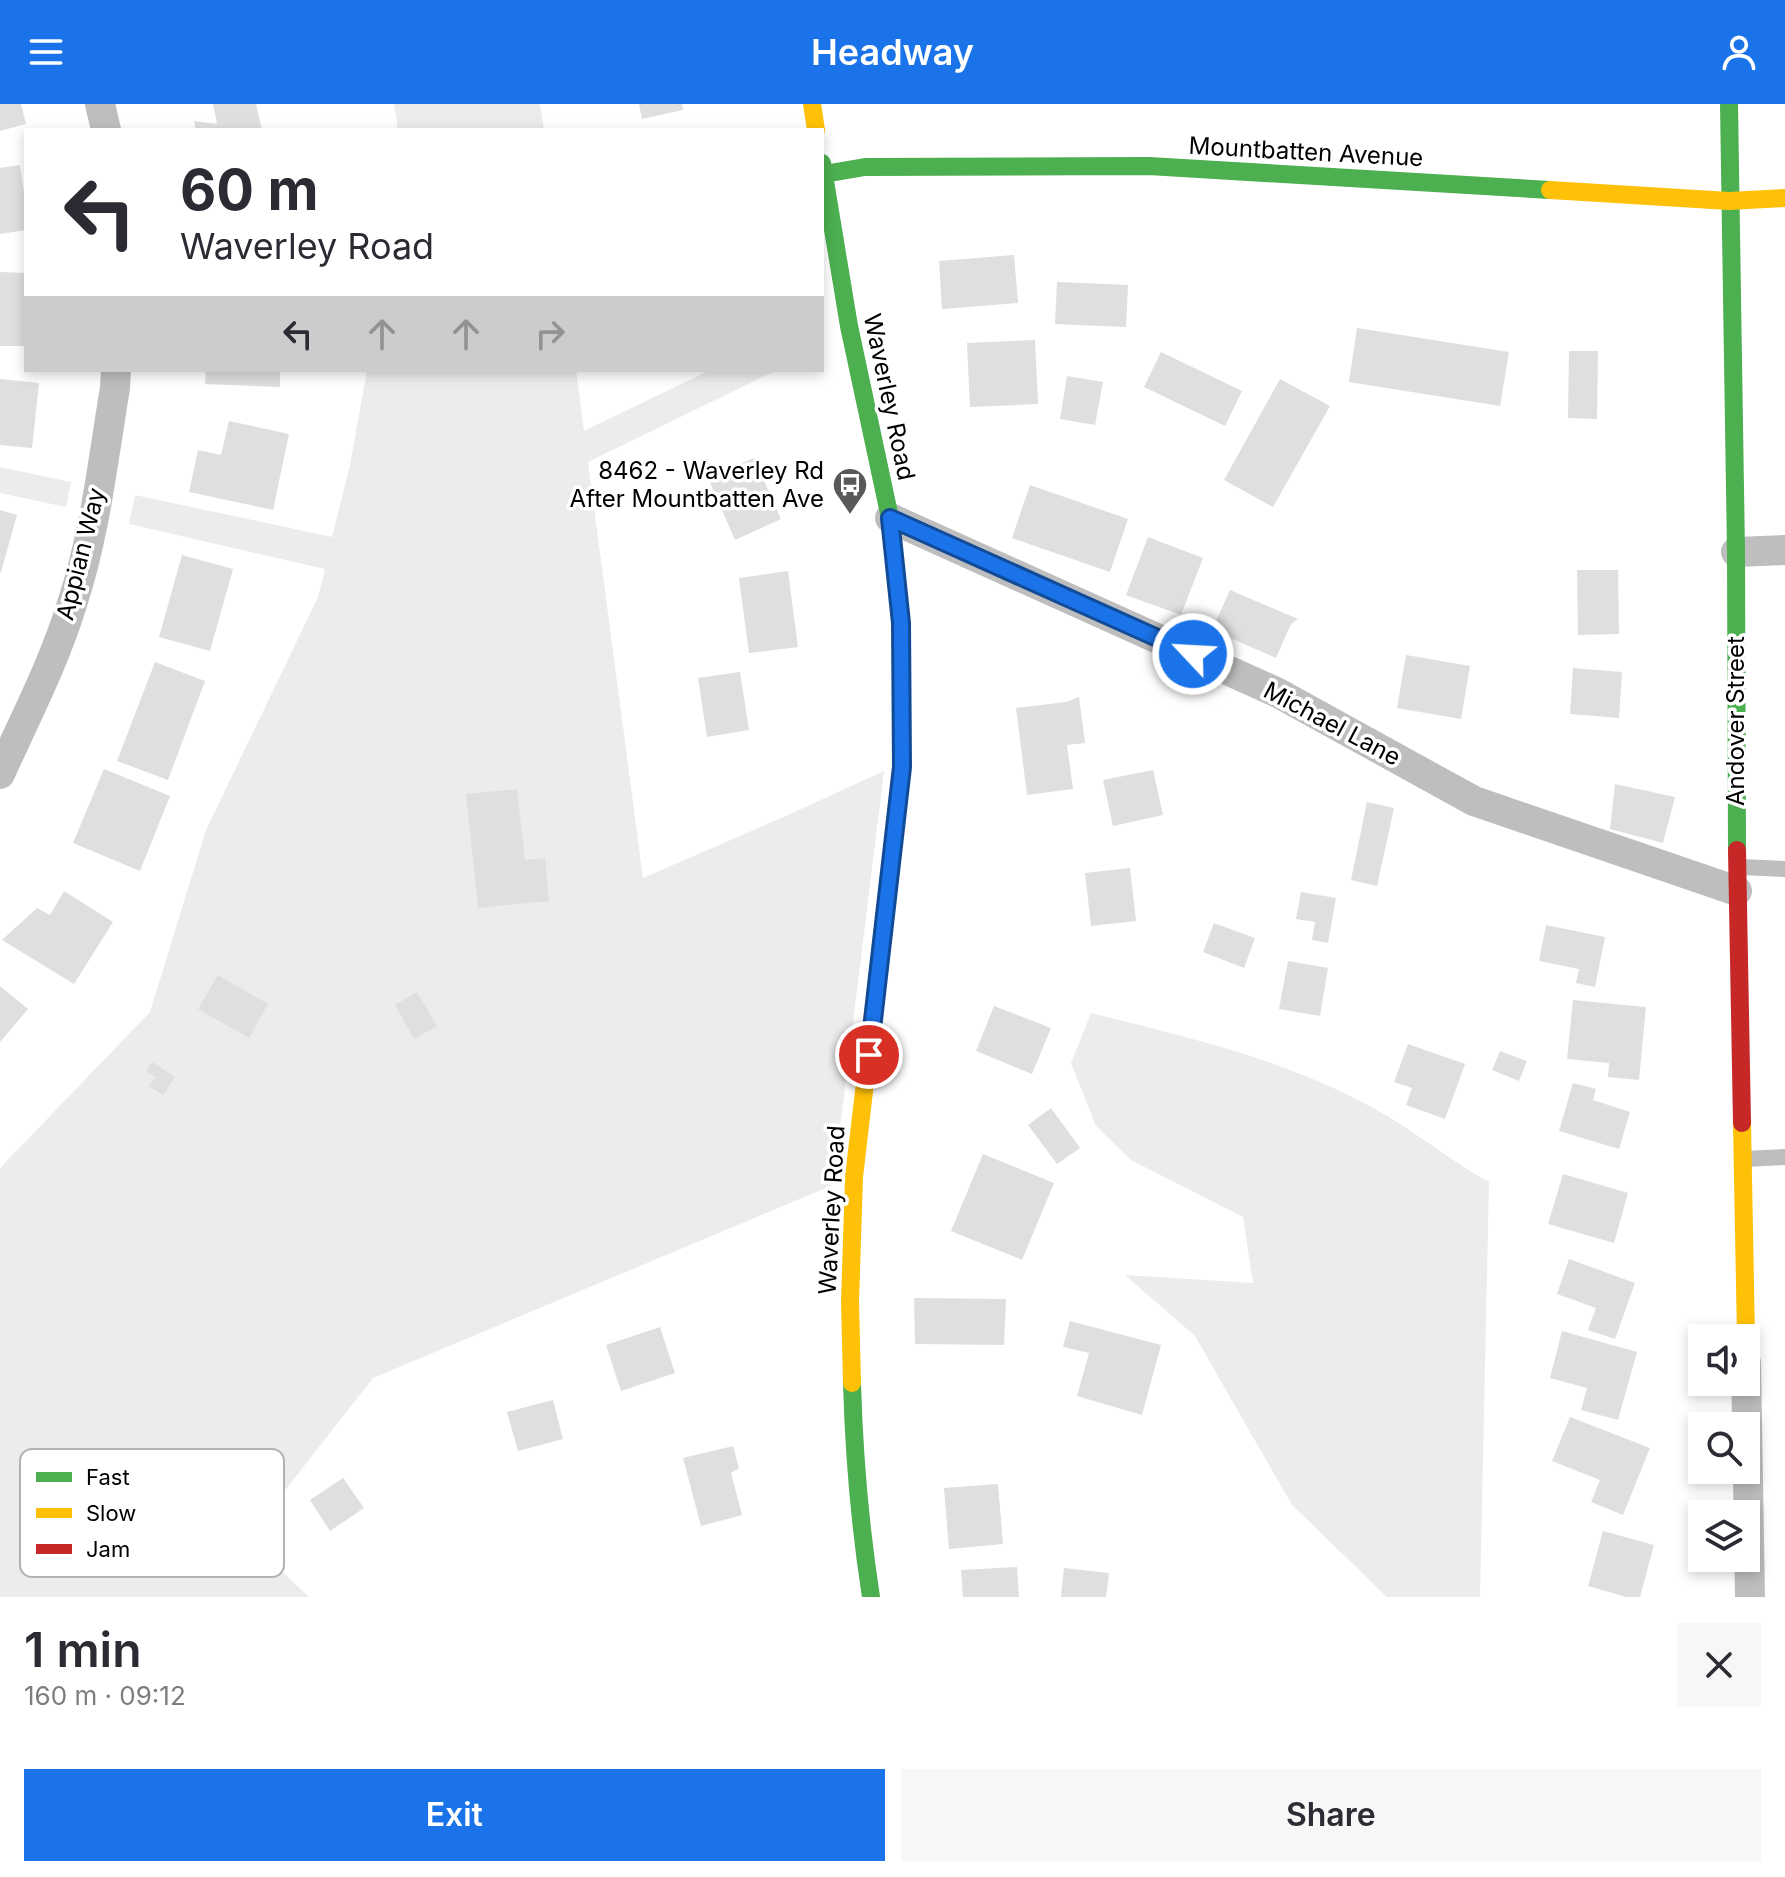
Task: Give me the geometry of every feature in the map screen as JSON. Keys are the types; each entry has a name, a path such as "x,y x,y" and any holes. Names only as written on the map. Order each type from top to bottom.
{"street":[{"path":"100,104 106,128"},
{"path":"812,104 816,128"},
{"name":"Andover Street","path":"1729,104 1737,879 1746,1324"},
{"name":"Mountbatten Avenue","path":"824,168 1149,166 1729,201 1785,198"},
{"name":"Waverley Road","path":"824,174 849,326 890,518 901,623 902,767 854,1177 850,1302 854,1445 862,1539 871,1597"},
{"name":"Appian Way","path":"0,774 36,696 72,604 96,505 116,372"},
{"name":"Michael Lane","path":"890,518 1276,692 1474,801 1737,879"},
{"path":"1736,552 1785,550"},
{"path":"1747,1396 1750,1597"}],"lane":[{"path":"1737,879 1785,869"},
{"path":"1743,1159 1785,1157"}],"shaded area":[{"path":"394,104 540,104 544,128 398,128"},
{"path":"367,372 576,372 584,431 706,372 773,372 588,462 643,878 884,771 833,1185 373,1378 284,1492 284,1449 20,1449 20,1577 284,1577 284,1574 309,1597 0,1597 0,1168 150,1012 206,830 318,597 325,569 129,524 135,495 332,537 350,465"},
{"path":"0,467 71,482 66,507 0,493"},
{"path":"1091,1013 1236,1052 1307,1077 1375,1109 1489,1182 1480,1597 1387,1597 1292,1505 1195,1336 1125,1275 1253,1283 1243,1217 1131,1160 1096,1126 1071,1063"}],"building":[{"path":"0,104 21,104 26,124 0,131"},
{"path":"213,104 256,104 262,128 196,128 194,121 217,124"},
{"path":"639,104 682,104 683,110 642,119"},
{"path":"20,165 24,230 0,234 0,168"},
{"path":"1014,255 1018,303 942,309 939,261"},
{"path":"0,272 24,273 24,346 0,346"},
{"path":"1057,282 1128,285 1126,327 1055,324"},
{"path":"1357,328 1509,352 1500,406 1349,382"},
{"path":"1035,340 1038,404 970,407 967,343"},
{"path":"1569,351 1598,351 1597,419 1568,418"},
{"path":"1161,352 1242,391 1225,426 1144,387"},
{"path":"206,372 280,372 280,387 205,384"},
{"path":"1067,376 1103,382 1095,425 1060,419"},
{"path":"0,379 39,383 32,448 0,445"},
{"path":"1280,379 1330,406 1273,507 1224,480"},
{"path":"229,421 289,434 273,510 189,492 198,450 221,455"},
{"path":"754,458 781,519 735,540 708,478"},
{"path":"1030,485 1128,519 1110,572 1012,538"},
{"path":"0,510 17,515 1,572 0,572"},
{"path":"1148,537 1203,558 1181,615 1126,595"},
{"path":"182,555 233,569 210,651 159,637"},
{"path":"1577,570 1618,570 1619,634 1578,635"},
{"path":"788,571 798,647 749,653 739,578"},
{"path":"1230,590 1298,619 1291,624 1276,658 1212,630"},
{"path":"1406,655 1470,666 1461,719 1397,708"},
{"path":"155,662 205,681 168,780 117,761"},
{"path":"1573,668 1622,672 1619,718 1570,714"},
{"path":"740,672 749,730 707,737 698,678"},
{"path":"1079,697 1085,743 1067,745 1073,789 1027,795 1016,708 1066,702"},
{"path":"104,769 170,796 140,871 73,843"},
{"path":"1153,770 1163,815 1113,826 1103,780"},
{"path":"1615,784 1675,797 1663,843 1610,829"},
{"path":"517,789 525,860 545,858 549,901 478,908 466,794"},
{"path":"1367,802 1394,808 1377,886 1351,880"},
{"path":"1130,868 1136,921 1091,926 1085,873"},
{"path":"64,891 113,922 74,984 2,940 37,908 50,915"},
{"path":"1301,892 1336,898 1328,943 1312,940 1315,922 1296,919"},
{"path":"1214,923 1255,938 1244,968 1203,952"},
{"path":"1546,925 1605,937 1595,987 1576,983 1579,969 1539,961"},
{"path":"1288,961 1328,968 1320,1016 1279,1009"},
{"path":"218,975 268,1004 249,1038 198,1009"},
{"path":"0,986 28,1009 0,1042"},
{"path":"417,992 437,1026 414,1039 395,1005"},
{"path":"1573,1000 1646,1007 1639,1080 1608,1077 1609,1063 1567,1059"},
{"path":"994,1006 1051,1028 1032,1074 976,1051"},
{"path":"1408,1044 1465,1064 1445,1119 1406,1105 1412,1088 1394,1082"},
{"path":"1500,1051 1527,1061 1519,1081 1492,1070"},
{"path":"152,1062 175,1077 163,1095 149,1086 156,1077 146,1071"},
{"path":"1573,1083 1596,1089 1593,1100 1630,1112 1619,1149 1559,1131"},
{"path":"1051,1108 1080,1148 1057,1164 1028,1125"},
{"path":"983,1154 1054,1183 1022,1260 951,1231"},
{"path":"1563,1174 1628,1193 1614,1243 1548,1224"},
{"path":"1569,1259 1635,1283 1615,1339 1588,1330 1596,1308 1557,1294"},
{"path":"914,1298 1006,1299 1004,1345 915,1344"},
{"path":"1070,1321 1161,1345 1142,1415 1077,1396 1089,1353 1063,1347"},
{"path":"660,1327 675,1373 621,1391 606,1345"},
{"path":"1562,1331 1637,1352 1618,1420 1581,1410 1587,1388 1550,1378"},
{"path":"553,1400 563,1439 518,1451 507,1412"},
{"path":"1570,1417 1650,1448 1623,1515 1591,1502 1600,1480 1552,1461"},
{"path":"733,1446 739,1468 731,1473 742,1515 701,1526 683,1458"},
{"path":"343,1478 364,1508 330,1531 310,1500"},
{"path":"998,1484 1003,1544 949,1549 944,1488"},
{"path":"1603,1531 1654,1545 1640,1597 1626,1597 1588,1586"},
{"path":"1017,1567 1019,1597 963,1597 961,1570"},
{"path":"1064,1568 1109,1573 1106,1597 1061,1597"}],"traffic: fast":[{"path":"1729,104 1737,850"},
{"path":"824,174 865,167 1149,166 1550,190"},
{"path":"824,175 849,326 890,518 901,623 902,767 877,980"},
{"path":"852,1383 858,1490 871,1597"}],"traffic: slow":[{"path":"812,104 816,128"},
{"path":"1550,190 1729,201 1785,198"},
{"path":"852,1383 850,1302 854,1177 877,980"},
{"path":"1742,1123 1746,1324"}],"traffic: jam":[{"path":"1737,850 1742,1123"}],"place":[{"name":"8462 - Waverley Rd After Mountbatten Ave","path":"850,516"}],"route":[{"path":"869,1055 902,767 901,623 890,518 1193,654"}]}
